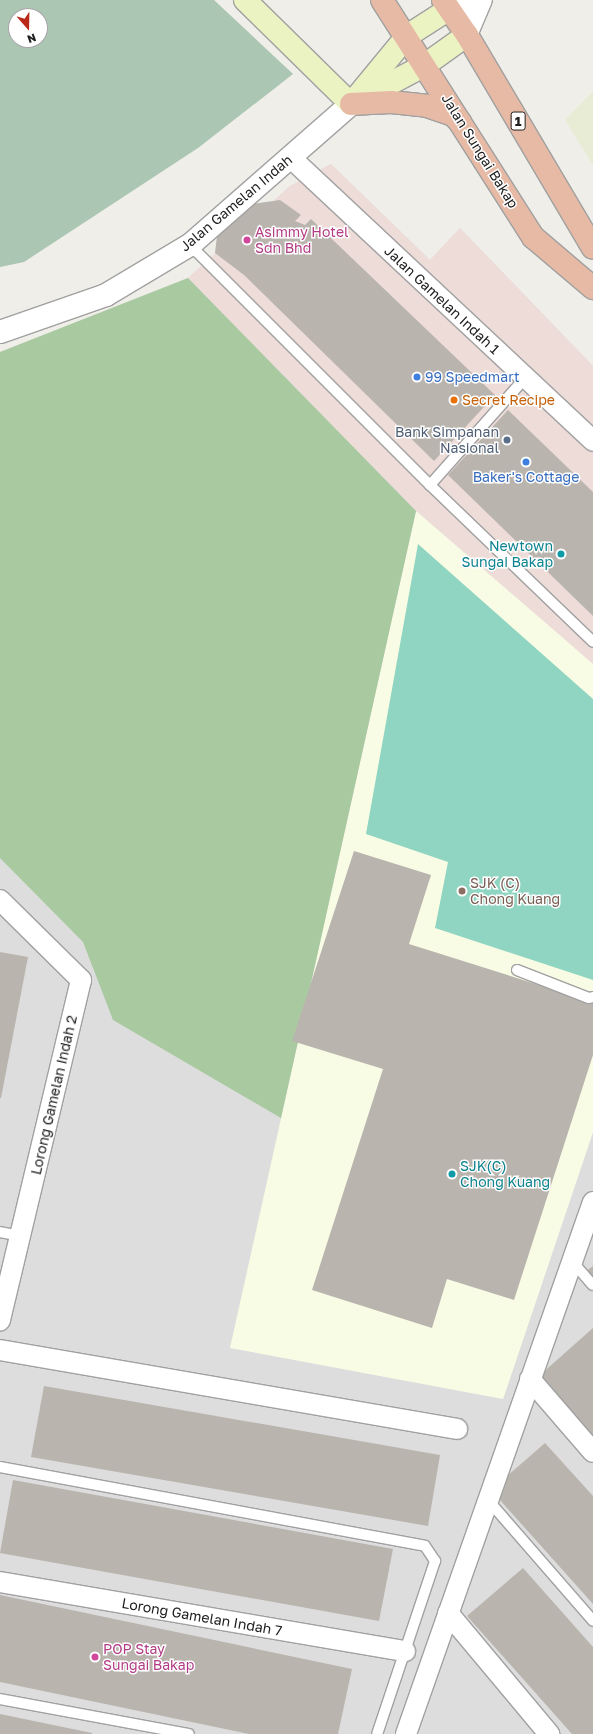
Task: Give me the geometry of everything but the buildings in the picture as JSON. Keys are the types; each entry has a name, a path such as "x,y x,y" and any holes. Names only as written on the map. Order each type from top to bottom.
{"highway":[{"name":"Jalan Sungai Bakap","path":"382,0 407,36 533,237 593,288"},
{"name":"1","path":"446,4 467,35 593,248"},
{"path":"351,104 391,102 427,106 453,115 462,124"}],"main road":[{"path":"245,0 351,104"},
{"name":"Jalan Gamelan Indah","path":"351,104 407,36 446,4"},
{"name":"Jalan Gamelan Indah","path":"351,104 425,65 467,35"}],"street":[{"path":"446,4 470,0"},
{"path":"467,35 482,0"},
{"name":"Jalan Gamelan Indah","path":"0,332 106,295 190,245 351,104"},
{"name":"Jalan Gamelan Indah 1","path":"291,158 593,441"},
{"name":"Lorong Gamelan Indah 2","path":"0,900 80,980 21,1236 0,1320"},
{"path":"406,1734 593,1202"},
{"path":"0,1350 458,1429"},
{"path":"530,1379 593,1452"},
{"name":"Lorong Gamelan Indah 7","path":"0,1582 404,1651"},
{"path":"448,1613 549,1734"}],"lane":[{"path":"190,245 430,485 593,642"},
{"path":"430,485 525,378"},
{"path":"517,970 589,998 593,997"},
{"path":"0,1232 21,1236"},
{"path":"572,1260 593,1285"},
{"path":"0,1467 425,1546 435,1561 377,1734"},
{"path":"488,1500 593,1621"},
{"path":"0,1699 189,1734"}],"shaded area":[{"path":"0,0 214,0 293,74 198,148 24,262 0,267"},
{"path":"593,91 593,165 565,120"},
{"path":"331,164 430,260 460,228 593,366 593,664 417,511 503,1399 593,1132 593,1734 0,1734 0,352 188,278 290,186"},
{"path":"331,164 430,260 460,228 593,366 593,664 416,511 188,278 290,186"},
{"name":"SJK (C) Chong Kuang","path":"416,511 593,664 593,1132 503,1399 230,1348"}],"green space":[{"path":"188,278 416,511 281,1118 113,1020 83,942 0,858 0,352"},
{"path":"418,544 593,699 593,980 435,928 448,862 366,834"}],"place":[{"name":"Asimmy Hotel Sdn Bhd","path":"247,240"},
{"name":"99 Speedmart","path":"417,377"},
{"name":"Secret Recipe","path":"454,400"},
{"name":"Bank Simpanan Nasional","path":"507,440"},
{"name":"Baker's Cottage","path":"526,462"},
{"name":"Newtown Sungai Bakap","path":"561,554"},
{"name":"SJK (C) Chong Kuang","path":"462,891"},
{"name":"SJK(C) Chong Kuang","path":"452,1174"},
{"name":"POP Stay Sungai Bakap","path":"95,1657"}]}
